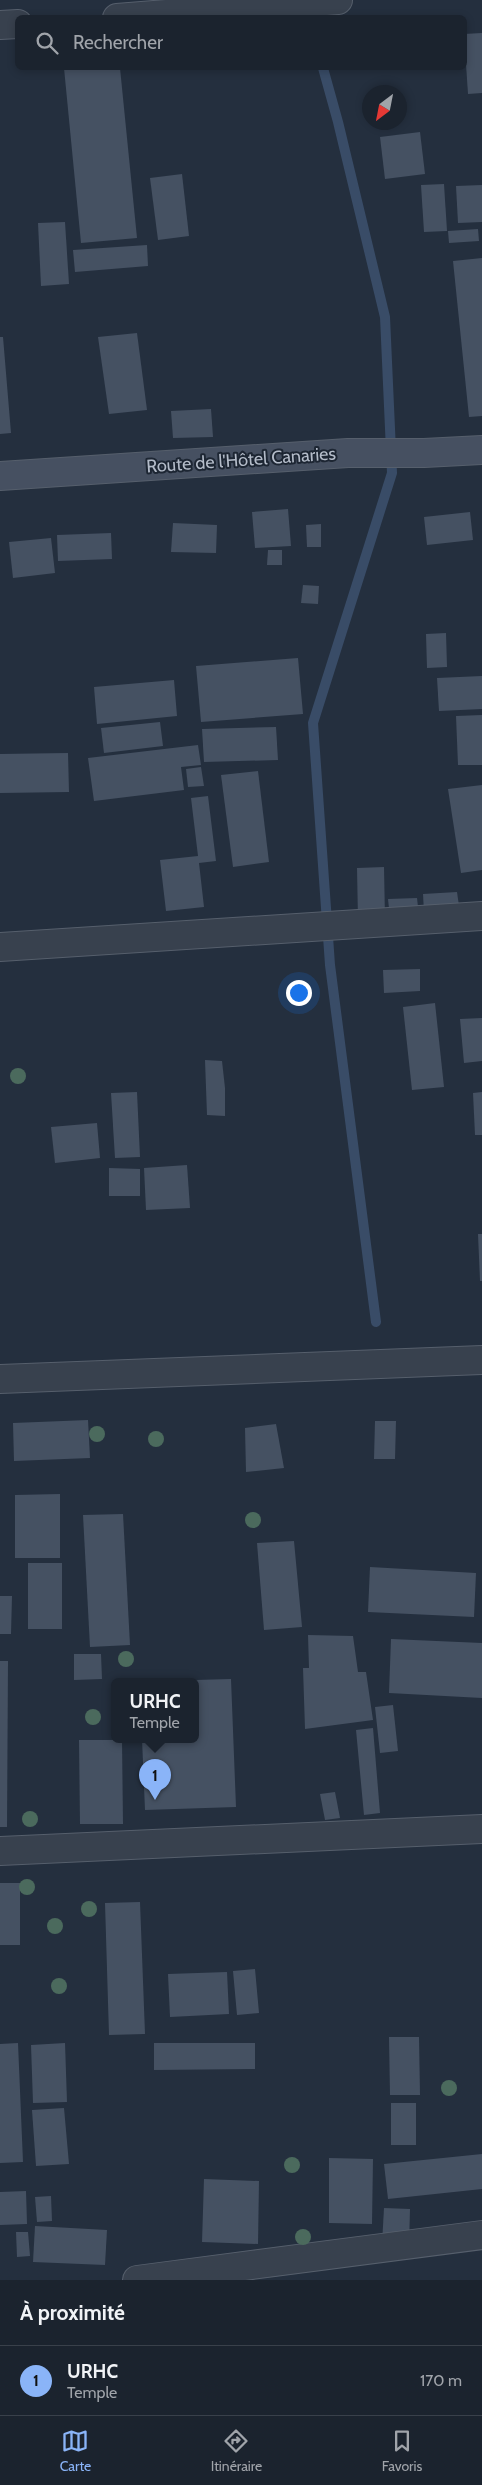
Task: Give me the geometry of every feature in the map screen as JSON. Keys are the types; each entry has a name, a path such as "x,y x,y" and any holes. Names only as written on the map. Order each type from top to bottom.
{"street":[{"path":"144,15 242,4 325,0"},
{"path":"0,25 15,24"},
{"name":"Route de l'Hôtel Canaries","path":"0,476 348,453 424,454 482,450"},
{"path":"0,948 482,916"},
{"path":"0,1379 482,1360"},
{"path":"0,1851 482,1829"},
{"path":"137,2280 482,2235"}],"building":[{"path":"482,33 482,93 468,94 467,34"},
{"path":"64,70 120,70 137,238 81,243"},
{"path":"420,132 425,174 385,179 380,137"},
{"path":"182,174 189,236 158,240 150,178"},
{"path":"444,184 447,231 424,232 421,185"},
{"path":"482,185 482,222 458,223 456,186"},
{"path":"65,222 69,284 41,286 38,223"},
{"path":"478,229 479,241 449,243 448,231"},
{"path":"147,245 148,266 75,272 73,250"},
{"path":"482,258 482,416 469,417 453,261"},
{"path":"137,333 147,410 109,414 98,337"},
{"path":"0,337 3,337 11,433 0,434"},
{"path":"211,409 213,437 173,438 171,411"},
{"path":"288,509 291,546 255,548 252,512"},
{"path":"470,512 473,540 427,545 424,517"},
{"path":"173,523 217,525 216,553 171,552"},
{"path":"321,524 321,547 307,547 306,525"},
{"path":"111,533 112,559 58,561 57,535"},
{"path":"51,538 55,573 13,578 9,542"},
{"path":"268,550 282,550 282,565 267,565"},
{"path":"303,585 319,586 318,604 301,603"},
{"path":"446,633 447,667 427,668 426,634"},
{"path":"298,658 303,714 201,722 196,666"},
{"path":"482,676 482,709 439,711 437,678"},
{"path":"174,680 177,716 97,724 94,687"},
{"path":"482,715 482,765 458,765 456,716"},
{"path":"160,722 163,746 104,753 101,728"},
{"path":"276,727 278,760 204,762 202,729"},
{"path":"198,745 201,765 181,767 184,790 94,801 88,758"},
{"path":"68,753 69,792 0,793 0,754"},
{"path":"201,767 204,786 188,787 186,769"},
{"path":"258,771 269,862 233,867 221,775"},
{"path":"482,785 482,870 461,873 448,789"},
{"path":"208,796 216,861 199,863 204,907 166,911 160,860 198,856 191,798"},
{"path":"384,867 385,919 358,920 357,868"},
{"path":"457,892 460,913 424,912 423,894"},
{"path":"417,898 419,916 390,918 388,899"},
{"path":"420,969 420,991 384,993 383,970"},
{"path":"435,1003 444,1087 412,1090 403,1007"},
{"path":"482,1018 482,1061 464,1063 460,1019"},
{"path":"205,1060 222,1061 225,1088 225,1116 207,1115"},
{"path":"137,1092 140,1157 115,1158 111,1093"},
{"path":"482,1092 482,1135 475,1135 473,1093"},
{"path":"97,1123 100,1158 55,1163 51,1127"},
{"path":"187,1165 190,1208 146,1210 144,1168"},
{"path":"109,1168 140,1169 140,1196 109,1196"},
{"path":"478,1234 482,1234 482,1281 480,1281"},
{"path":"88,1420 90,1458 14,1461 13,1423"},
{"path":"375,1421 396,1421 395,1459 374,1459"},
{"path":"276,1424 284,1468 246,1472 245,1428"},
{"path":"60,1494 60,1558 15,1558 15,1495"},
{"path":"123,1514 130,1645 90,1647 83,1515"},
{"path":"294,1541 302,1627 264,1630 257,1543"},
{"path":"28,1563 62,1563 62,1629 28,1629"},
{"path":"370,1567 476,1573 474,1617 368,1612"},
{"path":"0,1596 12,1596 11,1634 0,1634"},
{"path":"308,1635 353,1636 358,1672 366,1672 373,1720 305,1729 303,1668 309,1668"},
{"path":"391,1639 482,1643 482,1698 389,1693"},
{"path":"74,1654 101,1654 102,1679 74,1680"},
{"path":"0,1661 8,1661 7,1827 0,1827"},
{"path":"231,1679 236,1807 145,1810 142,1743 199,1743 199,1680"},
{"path":"393,1705 398,1751 380,1753 375,1707"},
{"path":"373,1728 380,1813 364,1815 356,1730"},
{"path":"79,1740 111,1740 111,1743 122,1743 123,1824 80,1824"},
{"path":"335,1792 340,1818 325,1820 320,1794"},
{"path":"0,1883 20,1883 20,1945 0,1945"},
{"path":"140,1902 145,2034 109,2035 105,1903"},
{"path":"255,1969 259,2013 237,2015 233,1971"},
{"path":"227,1972 229,2014 170,2017 168,1974"},
{"path":"389,2037 419,2037 420,2095 390,2095"},
{"path":"18,2043 23,2162 0,2163 0,2044"},
{"path":"65,2043 67,2102 33,2103 31,2045"},
{"path":"154,2043 255,2043 255,2069 154,2070"},
{"path":"391,2103 416,2103 416,2145 391,2145"},
{"path":"64,2108 69,2164 36,2166 32,2110"},
{"path":"482,2154 482,2189 388,2199 384,2164"},
{"path":"329,2158 373,2159 372,2224 329,2223"},
{"path":"204,2179 259,2181 258,2244 202,2242"},
{"path":"26,2191 27,2224 0,2225 0,2192"},
{"path":"51,2196 52,2221 37,2222 35,2197"},
{"path":"384,2208 410,2209 409,2245 382,2244"},
{"path":"35,2226 107,2230 105,2265 33,2262"},
{"path":"16,2232 28,2232 30,2256 17,2257"}],"waterway":[{"path":"324,70 385,317 392,473 313,723 330,965 376,1322"}],"place":[{"name":"URHC","path":"155,1800"}]}
